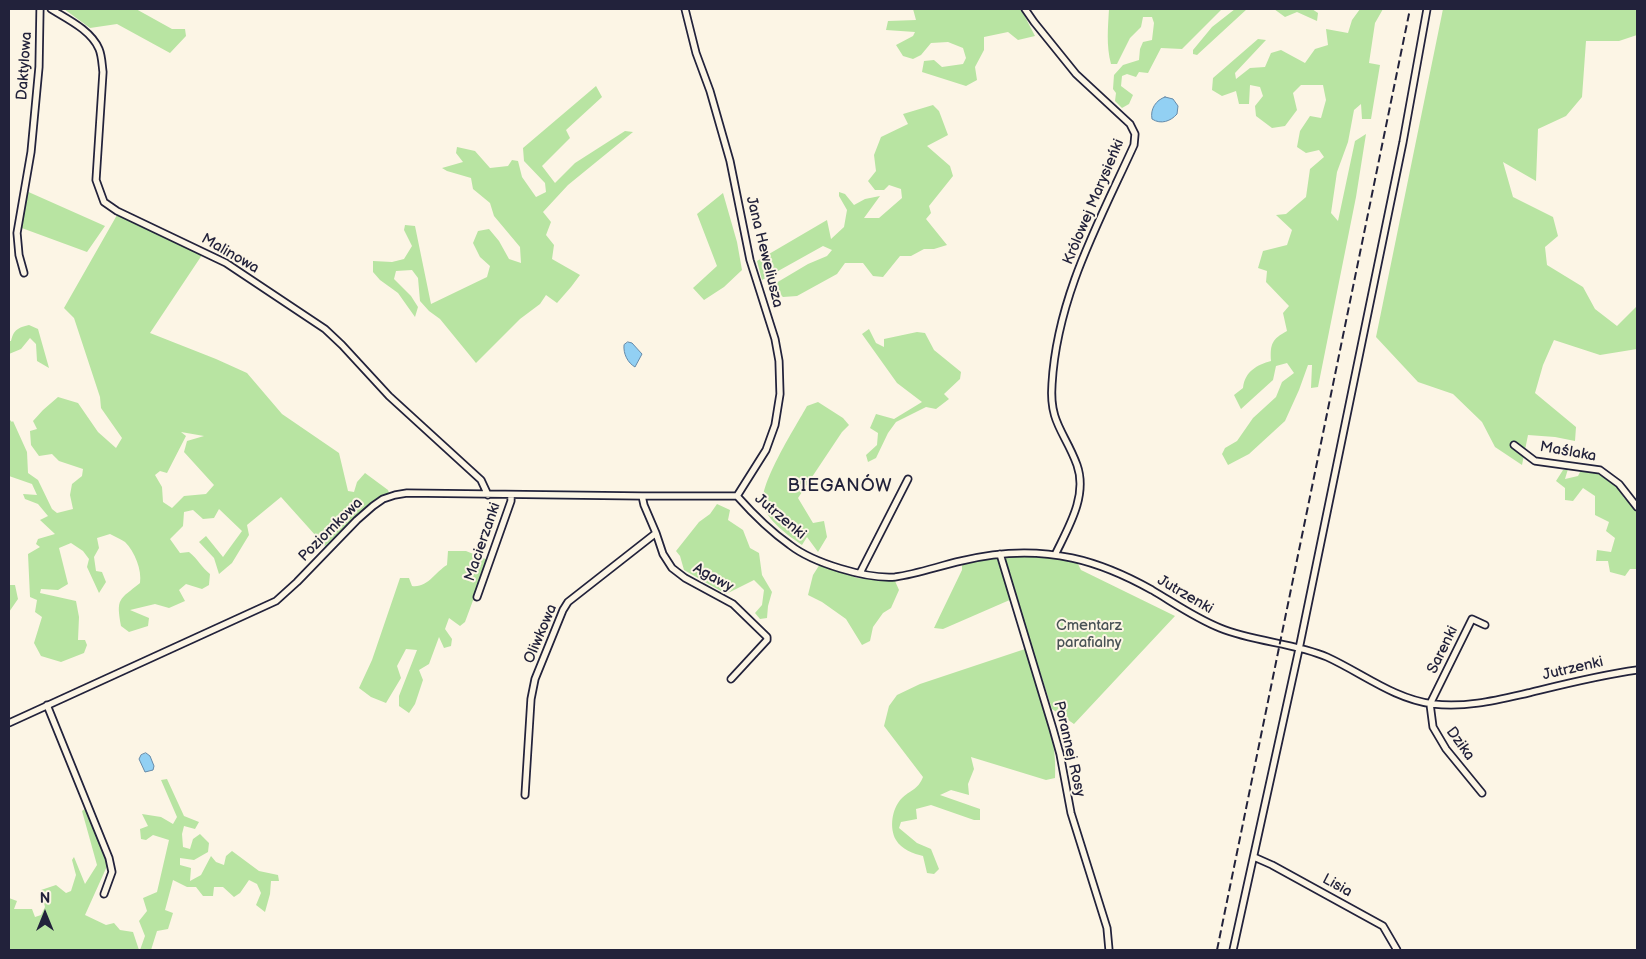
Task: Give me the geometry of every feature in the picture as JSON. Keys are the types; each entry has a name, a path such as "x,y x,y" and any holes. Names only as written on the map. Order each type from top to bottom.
{"street":[{"name":"Daktylowa","path":"24,273 19,255 17,233 32,142 39,66 40,9"},
{"name":"Malinowa","path":"51,9 89,35 99,49 103,72 96,180 104,202 117,211 226,262 325,329 389,396 481,480 488,495"},
{"name":"Jana Heweliusza","path":"685,9 696,53 710,91 730,161 750,260 775,339 779,361 780,394 774,425 766,450 737,496"},
{"name":"Królowej Marysieńki","path":"1025,9 1064,61 1094,92 1130,124 1135,134 1134,144 1081,259 1059,333 1052,381 1051,405 1060,431 1077,466 1080,493 1070,525 1055,555"},
{"path":"1233,950 1299,649 1400,158 1427,9"},
{"name":"Maślaka","path":"1514,445 1535,462 1600,470 1619,484 1637,507"},
{"path":"860,573 908,479"},
{"name":"Poziomkowa","path":"9,723 276,601 357,520 383,499 395,495 407,493 737,496"},
{"name":"Macierzanki","path":"477,597 511,495"},
{"path":"642,496 656,533"},
{"name":"Jutrzenki","path":"737,496 763,524 791,546 808,556 843,569 885,577 897,576 961,561 1016,553 1055,555 1090,562 1136,581 1197,618 1225,630 1328,658 1402,696 1430,704 1456,706 1487,703 1608,674 1637,670"},
{"name":"Agawy","path":"656,533 663,554 672,568 685,578 733,604 767,637 767,640 731,678"},
{"name":"Oliwkowa","path":"525,795 531,699 535,679 563,610 568,602 656,533"},
{"name":"Porannej Rosy","path":"1000,554 1060,754 1071,813 1106,928 1109,950"},
{"name":"Sarenki","path":"1430,704 1472,619 1485,624"},
{"name":"Dzika","path":"1430,704 1432,727 1446,749 1482,793"},
{"path":"46,705 109,858 112,872 104,894"},
{"name":"Lisia","path":"1254,857 1383,926 1397,950"}],"green space":[{"path":"64,9 136,9 172,29 185,29 186,36 170,53 117,24 90,28"},
{"path":"913,9 1021,9 1035,36 1018,40 1008,32 984,37 984,50 975,67 977,80 966,86 922,72 924,61 934,60 942,67 963,64 966,58 963,48 948,42 931,43 921,55 913,59 903,56 896,45 913,36 915,32 886,30 888,21 916,20"},
{"path":"1109,9 1222,9 1182,49 1161,48 1148,73 1139,72 1136,77 1127,74 1122,76 1121,86 1133,95 1129,104 1122,108 1115,101 1116,93 1113,89 1114,75 1123,65 1139,60 1143,42 1152,40 1154,23 1152,17 1143,17 1141,27 1130,38 1117,64 1111,64 1108,43"},
{"path":"1235,9 1247,9 1197,55 1193,54 1193,50 1212,27"},
{"path":"1274,9 1312,9 1318,13 1317,21 1297,12 1285,17"},
{"path":"1360,9 1383,9 1375,23 1369,63 1380,65 1371,119 1362,119 1361,104 1354,110 1348,142 1337,172 1331,213 1338,221 1355,141 1366,134 1356,197 1318,387 1311,388 1312,365 1308,365 1285,421 1249,454 1228,465 1222,454 1225,448 1237,441 1253,418 1276,397 1282,382 1294,373 1287,363 1276,366 1273,380 1241,409 1234,395 1243,388 1249,373 1271,361 1273,343 1287,331 1283,313 1289,306 1266,282 1267,271 1258,268 1263,251 1287,245 1292,230 1276,215 1286,214 1306,197 1310,169 1324,157 1319,150 1306,153 1297,147 1300,131 1310,116 1321,118 1326,100 1323,85 1301,85 1293,93 1297,110 1285,126 1272,128 1256,116 1255,106 1263,96 1260,87 1250,85 1249,104 1239,104 1236,91 1222,96 1212,90 1213,78 1258,39 1266,40 1235,73 1236,79 1250,68 1265,67 1271,53 1281,50 1305,63 1315,49 1328,45 1326,29 1348,33 1352,20"},
{"path":"1443,9 1637,9 1637,35 1619,41 1586,41 1582,97 1566,116 1538,129 1536,181 1503,162 1513,197 1553,217 1558,236 1545,247 1547,265 1583,287 1595,309 1617,326 1637,306 1637,349 1600,355 1554,340 1543,365 1535,393 1576,427 1575,441 1528,435 1522,465 1495,447 1482,422 1453,394 1418,382 1376,337"},
{"path":"596,86 602,97 566,130 570,138 542,166 555,183 575,163 625,131 633,132 568,185 543,212 551,222 546,235 554,245 552,259 580,275 557,303 546,295 540,304 520,319 476,363 440,319 420,301 418,278 412,270 396,271 394,279 411,296 418,307 415,317 398,293 380,280 373,272 373,261 392,262 404,259 412,246 404,230 405,225 415,226 431,304 487,277 490,266 480,257 473,243 478,231 489,229 499,241 509,259 521,263 520,247 494,216 490,203 473,189 471,178 442,168 463,162 456,153 457,147 475,151 490,168 508,166 512,160 518,161 522,177 536,197 546,192 545,183 524,161 523,148"},
{"path":"933,105 939,111 948,135 927,146 950,166 953,176 929,206 931,213 926,219 947,245 934,249 924,249 911,256 900,256 883,277 873,276 863,263 845,263 837,274 797,296 783,297 771,286 808,264 827,256 832,250 823,246 762,280 757,261 827,220 831,239 844,227 847,210 839,196 839,192 845,194 854,205 865,199 880,196 864,218 879,218 902,198 901,189 889,185 884,190 875,190 868,181 876,171 874,155 881,137 908,124 903,114"},
{"path":"24,190 105,226 87,252 19,227"},
{"path":"723,193 737,242 742,270 724,287 704,300 693,288 717,266 697,214"},
{"path":"117,215 202,255 150,333 247,373 282,414 339,453 348,491 354,492 357,482 365,473 388,490 389,493 370,504 325,546 281,497 247,525 249,535 232,563 219,574 214,558 199,542 206,536 223,557 242,531 219,509 214,518 203,519 193,510 184,512 183,526 170,539 180,553 189,552 210,574 209,585 202,589 186,584 179,590 185,601 169,608 155,604 130,610 149,618 148,626 129,632 121,626 119,605 123,597 140,583 140,573 137,561 129,546 110,534 97,538 99,548 94,557 96,571 102,572 106,582 99,593 87,567 89,559 83,551 71,543 59,548 68,584 58,590 41,589 40,593 76,601 79,617 78,640 85,640 87,645 84,653 61,662 41,656 34,643 42,617 35,612 37,600 30,597 28,554 40,547 36,544 38,539 55,534 40,520 48,516 38,504 25,499 23,494 37,495 32,484 9,476 9,419 13,421 27,452 28,473 38,480 52,509 57,513 73,509 70,495 72,484 82,476 83,469 59,461 52,454 39,456 31,445 30,431 37,429 33,421 58,397 78,403 98,432 116,448 122,438 101,408 100,397 74,318 64,308","holes":["181,432 204,436 187,441 184,452 214,485 206,494 184,496 172,508 163,502 162,487 155,475 160,471 167,473 186,436"]},
{"path":"29,325 38,329 49,368 37,361 36,344 30,338 21,349 9,354 9,341 11,341 15,331"},
{"path":"869,329 876,343 884,347 884,339 917,332 925,333 934,350 961,372 960,379 944,394 949,399 936,409 926,407 896,422 888,433 876,458 868,462 866,455 877,445 878,433 870,428 876,414 894,419 922,402 897,383 862,334"},
{"path":"818,402 843,418 849,425 842,432 798,498 813,523 824,521 827,537 818,552 807,537 802,545 779,528 765,510 763,495 772,469 807,406"},
{"path":"1568,469 1565,479 1578,476 1581,470 1597,471 1614,481 1624,498 1637,507 1637,569 1630,569 1625,576 1610,572 1608,561 1596,561 1597,550 1611,552 1615,538 1606,531 1609,522 1595,515 1595,496 1583,488 1573,501 1565,500 1565,488 1556,481 1563,470"},
{"path":"717,504 730,510 728,520 743,530 750,548 759,553 762,575 772,592 767,618 760,619 755,613 762,605 764,590 754,580 726,594 684,570 680,556 676,551 699,522 710,514"},
{"path":"448,551 466,551 488,560 465,622 460,626 449,618 445,629 452,639 451,646 444,648 439,637 429,664 419,670 423,680 415,704 409,713 399,706 399,696 417,650 406,649 397,666 401,678 386,703 371,697 359,688 372,660 400,578 409,578 412,586 423,585 447,565"},
{"name":"Cmentarz parafialny","path":"1006,556 1038,556 1077,562 1081,570 1175,616 1074,724 1052,709 1003,558"},
{"path":"996,557 999,560 1012,599 943,629 934,628 964,563"},
{"path":"820,564 857,578 895,581 899,590 891,608 883,613 873,627 870,641 862,645 846,619 822,602 808,595 813,575"},
{"path":"9,585 15,585 18,599 9,612"},
{"path":"1025,649 1027,650 1051,729 1054,746 1055,778 1046,780 971,757 974,769 968,784 969,795 951,790 940,795 980,809 980,820 974,820 931,805 916,809 917,819 901,822 899,828 917,843 931,849 939,869 934,874 927,873 923,856 901,846 894,835 892,824 895,808 901,799 916,787 923,777 884,726 889,706 897,695 920,684"},
{"path":"167,779 184,816 199,822 195,829 184,826 182,834 183,847 190,849 193,839 200,834 209,843 208,852 194,860 180,858 180,865 191,868 190,881 201,875 211,856 216,862 224,865 226,856 232,851 259,871 278,875 279,881 271,881 265,912 256,905 261,893 257,884 249,880 240,893 234,897 223,887 214,887 213,896 203,896 196,887 187,887 173,880 165,910 173,913 168,929 157,931 151,950 140,950 145,936 139,921 147,911 143,898 157,892 169,840 153,835 146,840 141,839 140,829 148,826 142,814 161,817 173,824 177,817 161,780"},
{"path":"86,808 108,864 85,915 106,925 114,923 120,930 133,932 139,950 9,950 9,898 17,901 14,909 32,909 35,917 41,915 45,907 41,890 56,885 66,893 71,891 76,875 72,860 74,857 85,884 97,865 82,811"}],"water":[{"path":"1165,97 1173,99 1178,106 1177,114 1172,119 1166,121 1155,121 1152,119 1154,105"},
{"path":"628,342 632,343 642,354 635,367 625,355 624,345"},
{"path":"146,753 150,756 154,766 153,770 145,772 139,759 141,755"}],"railway":[{"path":"1217,950 1410,9"}],"district":[{"name":"BIEGANÓW","path":"840,486"}]}
